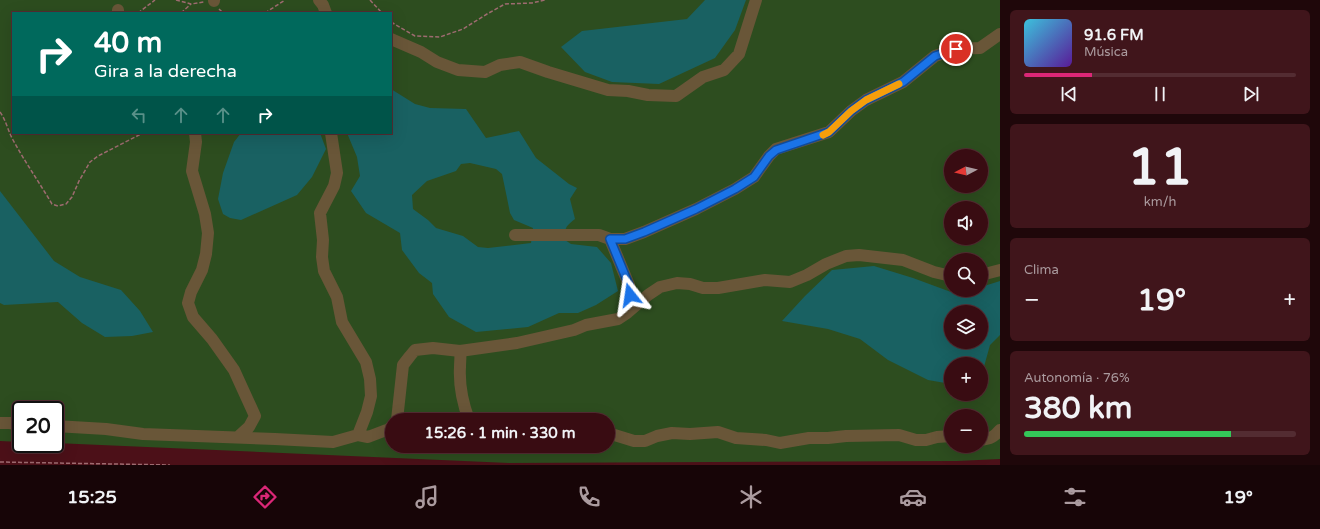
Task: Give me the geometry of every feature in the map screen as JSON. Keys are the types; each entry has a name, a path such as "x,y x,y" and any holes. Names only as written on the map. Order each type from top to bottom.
{"lane":[{"path":"320,0 326,12"},
{"path":"392,39 421,52 437,62 458,70 485,72 500,65 520,62 608,90 628,91 648,95 676,96 703,77 724,70 739,54 756,0"},
{"path":"515,235 600,235 610,239 625,239 644,232 696,209 735,189 754,177 769,156 776,150 829,132 851,111 866,100 903,82 935,56 956,49 980,48 1000,34"},
{"path":"194,134 196,142 192,171 205,214 208,234 206,254 202,270 191,292 188,303 193,317 212,339 234,370 255,416 249,427 238,437"},
{"path":"331,134 337,173 334,186 320,213 324,271 337,298 342,322 366,362 370,379 372,396 368,412 358,435"},
{"path":"610,239 629,285 631,304 627,313"},
{"path":"398,413 403,365 415,350 433,348 460,351 517,343 574,330 586,325 618,319 660,287 677,283 690,284 703,288 718,288 765,280 790,282 846,256 859,255 903,260 944,274"},
{"path":"988,273 1000,270"},
{"path":"629,285 648,295"},
{"path":"460,351 462,392 467,413"},
{"path":"0,423 12,423"},
{"path":"64,427 106,429 143,434 332,442 358,435 368,437 385,430"},
{"path":"988,439 995,436 1000,430"},
{"path":"615,436 634,441 644,441 657,436 672,433 690,434 718,432 736,438 766,440 780,443 809,438 846,436 899,436 916,440 926,440 944,436"}],"path":[{"path":"139,12 155,0"},
{"path":"176,0 191,4 182,12"},
{"path":"267,12 285,0"},
{"path":"370,0 381,12"},
{"path":"392,23 414,36 440,38 463,30 505,4 532,3 545,0"},
{"path":"0,112 16,146 52,204 58,206 66,204 72,197 90,162 98,156 141,134"},
{"path":"0,462 170,465"}],"green space":[{"path":"0,0 1000,0 1000,459 957,461 509,463 64,443 64,401 12,401 12,442 0,441"}],"water":[{"path":"705,0 746,0 735,30 715,58 659,84 612,82 585,72 561,47 582,31 687,19"},
{"path":"392,90 415,104 430,108 466,109 486,138 519,131 536,158 569,184 577,188 570,199 575,219 566,228 565,240 571,244 597,247 611,263 618,291 596,305 578,313 559,313 528,327 476,332 449,317 433,294 432,283 419,273 402,250 400,233 366,213 351,191 360,176 357,157 347,134 392,134","holes":["470,163 496,169 502,174 510,213 514,220 533,228 531,243 488,248 478,247 463,236 436,228 413,209 412,195 427,181 456,171 461,164"]},
{"path":"240,134 320,134 326,149 312,177 297,195 241,220 230,218 223,214 218,199 223,173 234,142"},
{"path":"0,191 54,261 80,277 121,290 140,311 153,332 132,336 105,337 82,323 58,302 4,305 0,303"},
{"path":"874,266 944,289 944,297 988,297 988,285 1000,281 1000,335 990,345 987,357 944,357 944,383 928,380 888,360 860,339 828,329 782,321 832,270"}],"slow traffic":[{"path":"823,135 829,132 851,111 866,100 899,84"}],"route":[{"path":"630,295 629,285 610,239 625,239 644,232 696,209 735,189 754,177 769,156 776,150 829,132 851,111 866,100 903,82 935,56 956,49"}]}
